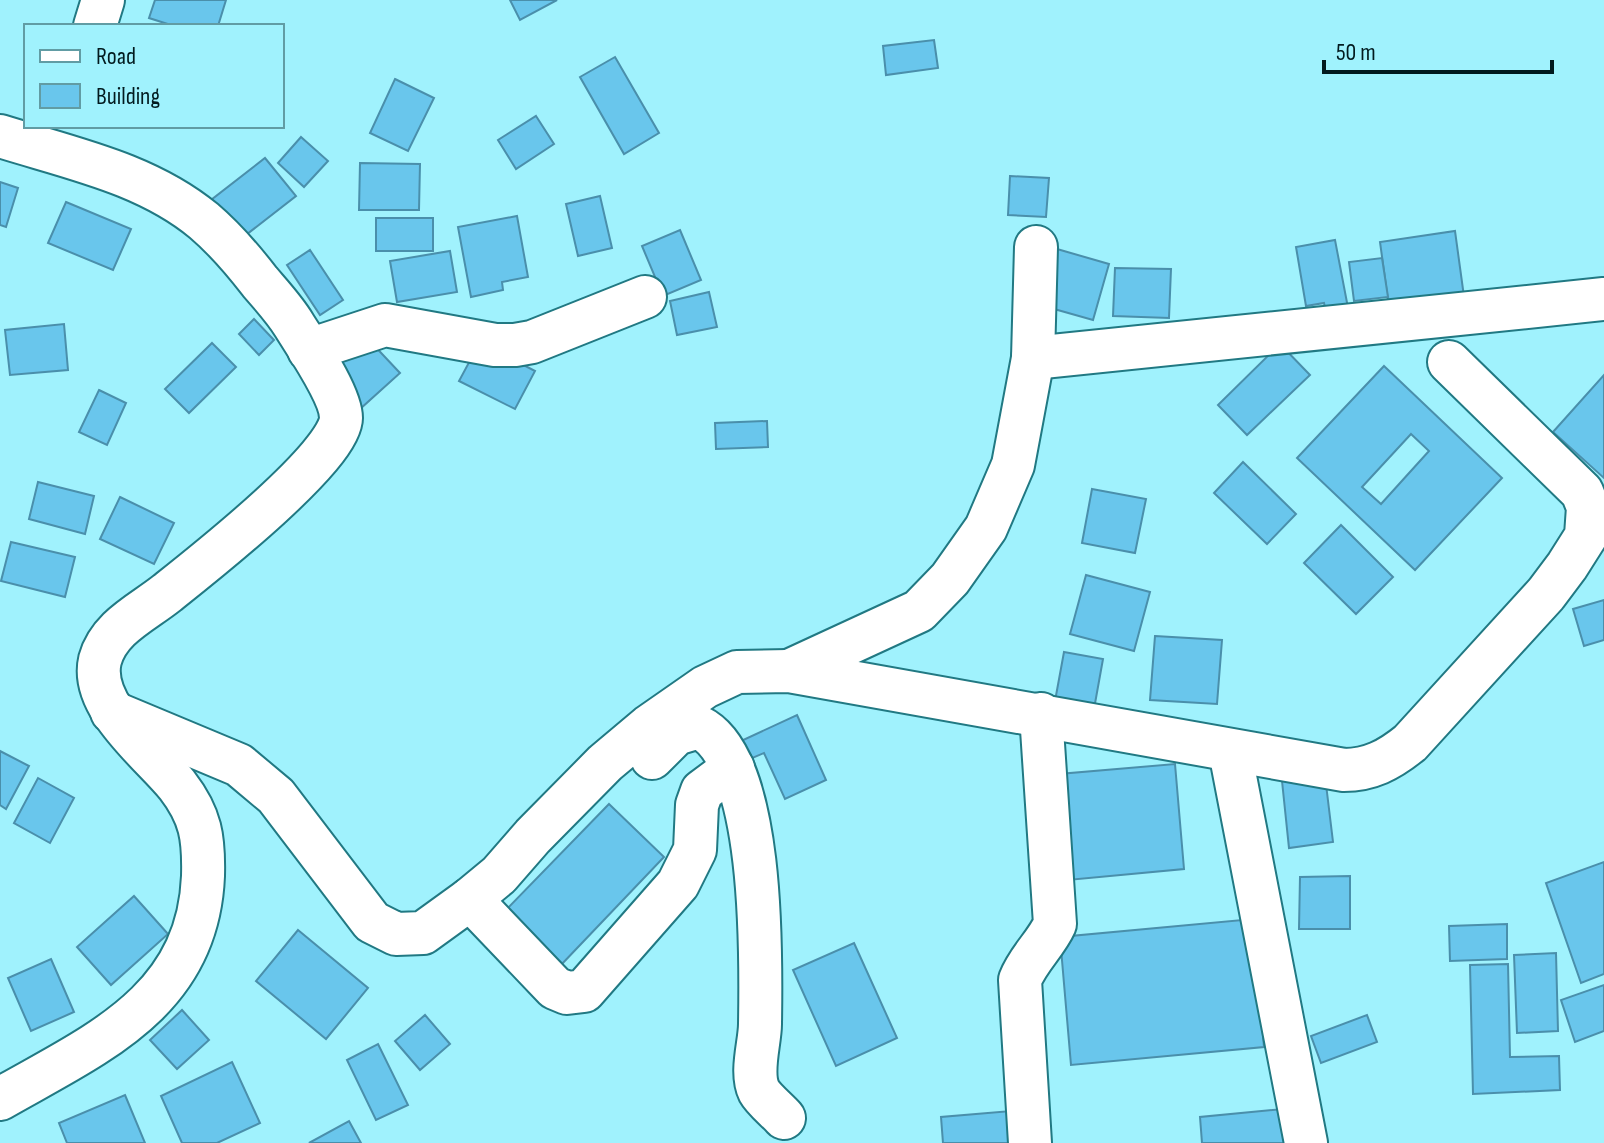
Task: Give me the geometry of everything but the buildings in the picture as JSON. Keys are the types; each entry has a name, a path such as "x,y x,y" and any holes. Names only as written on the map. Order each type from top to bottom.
{"street":[{"path":"96,24 103,0"},
{"path":"0,136 61,140 169,197 203,220 236,251 291,320 338,402 341,419 338,434 310,467 217,553 145,611 118,628 104,647 99,665 100,685 112,712 177,786 196,813 204,844 202,888 195,930 181,962 129,1023 0,1099"},
{"path":"789,671 919,611 950,579 986,528 1013,465 1033,358 1036,247"},
{"path":"309,350 385,325 495,345 515,345 532,342 645,297"},
{"path":"1033,358 1604,299"},
{"path":"480,910 499,875 605,763 649,726 705,687 737,672 789,671 1344,770 1362,770 1396,754 1410,743 1546,594 1586,536 1596,500 1582,492 1449,362"},
{"path":"112,712 239,765 276,796 372,922 396,934 423,933 480,910 676,734 699,727 706,731 719,742 733,768 755,856 761,968 756,1070 759,1090 784,1118"},
{"path":"1030,1143 1020,980 1024,968 1049,937 1055,924 1041,714"},
{"path":"1230,751 1306,1143"},
{"path":"480,910 555,988 567,993 584,991 678,884 695,850 697,805 702,791 733,768"}]}
